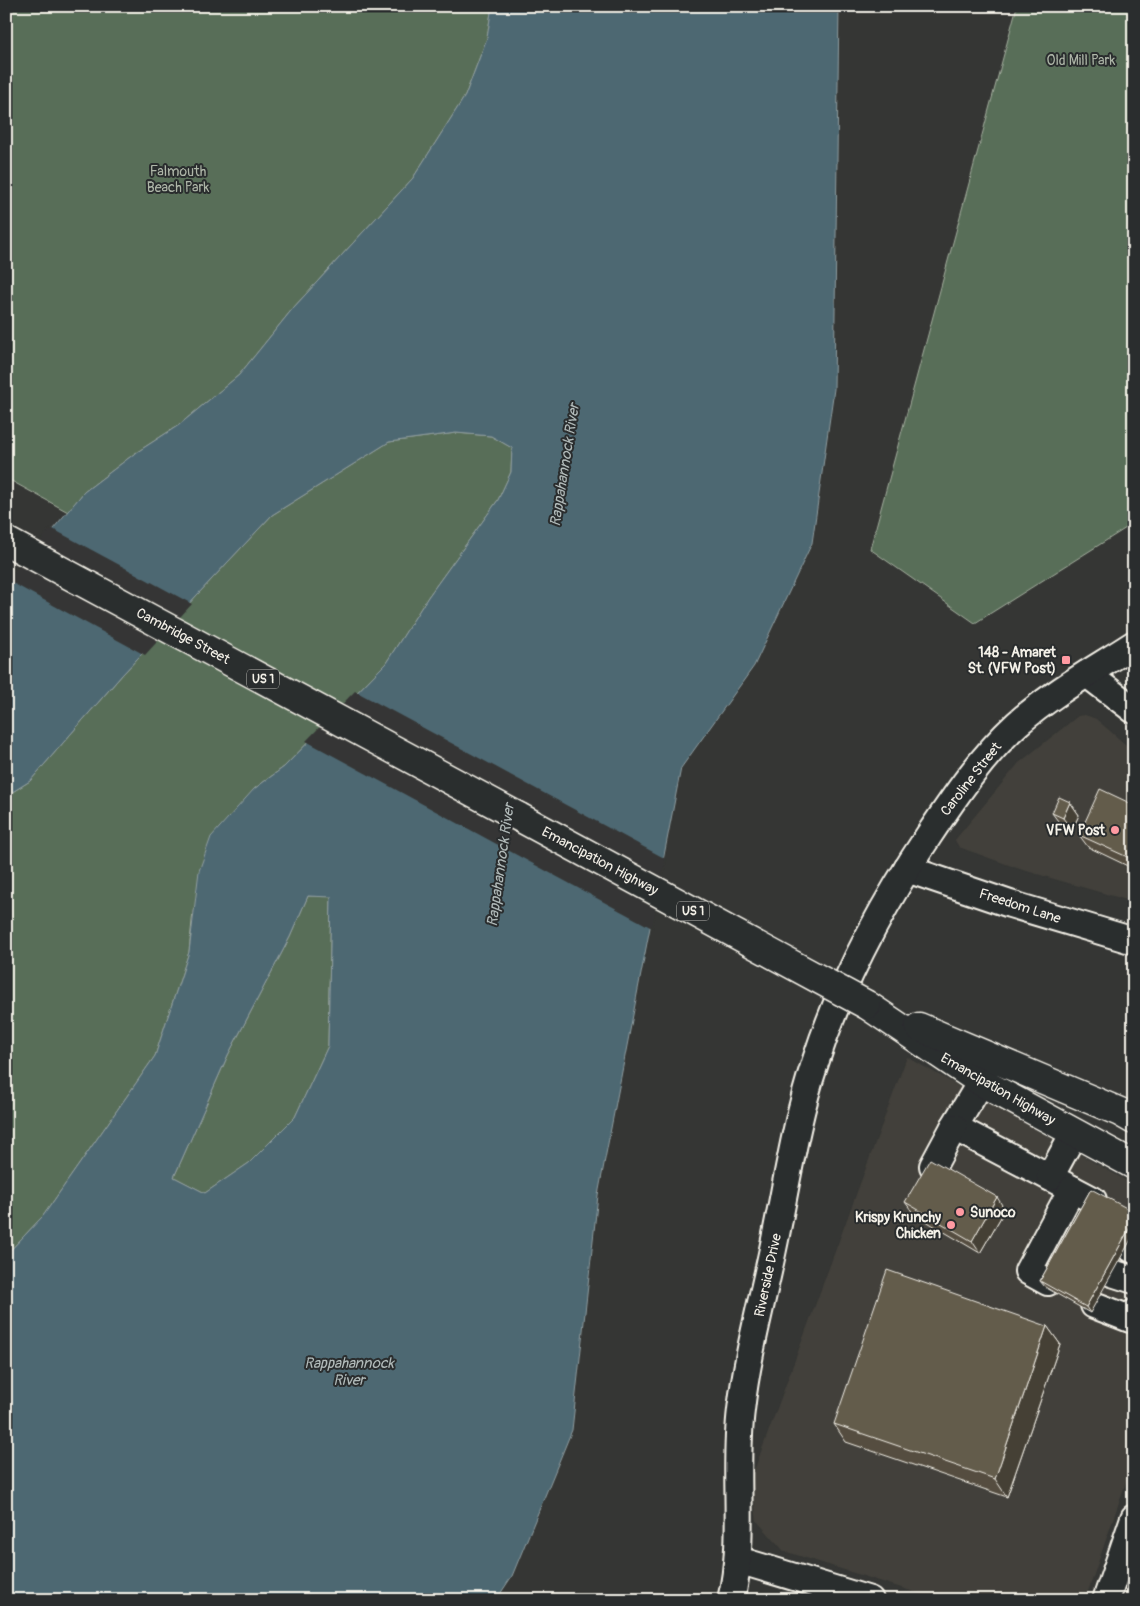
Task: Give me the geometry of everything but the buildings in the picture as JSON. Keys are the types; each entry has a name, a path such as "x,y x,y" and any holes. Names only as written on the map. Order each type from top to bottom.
{"main road":[{"name":"Cambridge Street","path":"6,541 519,818"},
{"name":"Emancipation Highway","path":"519,818 866,1005 981,1082 1134,1165"},
{"name":"Emancipation Highway","path":"866,1005 1129,1115"}],"street":[{"name":"Caroline Street","path":"855,959 906,869 981,762 1015,726 1047,700 1134,644"},
{"path":"1087,674 1134,710"},
{"name":"Freedom Lane","path":"906,869 1010,904 1134,941"},
{"name":"Riverside Drive","path":"731,1600 738,1560 737,1478 740,1409 812,1072 855,959"},
{"path":"933,1166 981,1082"},
{"path":"954,1127 1071,1200"},
{"path":"1048,1282 1028,1271 1055,1247 1071,1200 1074,1133"},
{"path":"1094,1305 1130,1319 1134,1313"},
{"path":"1106,1600 1134,1518"},
{"path":"738,1560 870,1600"}],"shaded area":[{"path":"1085,715 1096,719 1134,752 1134,902 1020,869 959,847 955,840 1019,763 1078,716"},
{"path":"907,1057 1134,1185 1134,1459 1085,1600 940,1600 784,1551 757,1521 751,1479"}],"green space":[{"name":"Falmouth Beach Park","path":"6,6 492,6 487,38 465,96 413,178 294,307 239,375 179,425 134,454 84,492 68,512 6,478"},
{"name":"Old Mill Park","path":"1017,6 1134,6 1134,523 975,623 870,549"},
{"path":"456,433 491,436 512,448 511,472 498,500 428,597 386,663 284,767 254,789 193,911 189,952 155,1056 43,1216 6,1255 6,796 30,781 122,675 272,515 389,442"},
{"path":"308,896 331,896 328,1046 295,1117 249,1163 205,1193 174,1177 228,1055 290,937"}],"water":[{"name":"Rappahannock River","path":"492,6 839,6 834,389 812,543 754,666 681,768 598,1195 572,1430 512,1576 496,1600 6,1600 6,1255 43,1216 155,1056 189,952 199,871 211,837 254,789 284,767 386,663 428,597 498,500 511,472 512,448 491,436 456,433 389,442 272,515 122,675 30,781 6,796 6,585 84,492 134,454 179,425 239,375 294,307 413,178 465,96 487,38","holes":["308,896 331,897 328,1046 295,1117 249,1163 205,1193 174,1177 228,1055 290,937"]}],"pier":[{"path":"51,528 192,604 145,655 7,580"},
{"path":"355,691 666,859 652,928 306,741"}],"place":[{"name":"148 - Amaret St. (VFW Post)","path":"1066,660"},
{"name":"VFW Post","path":"1115,830"},
{"name":"Sunoco","path":"960,1212"},
{"name":"Krispy Krunchy Chicken","path":"951,1225"}]}
